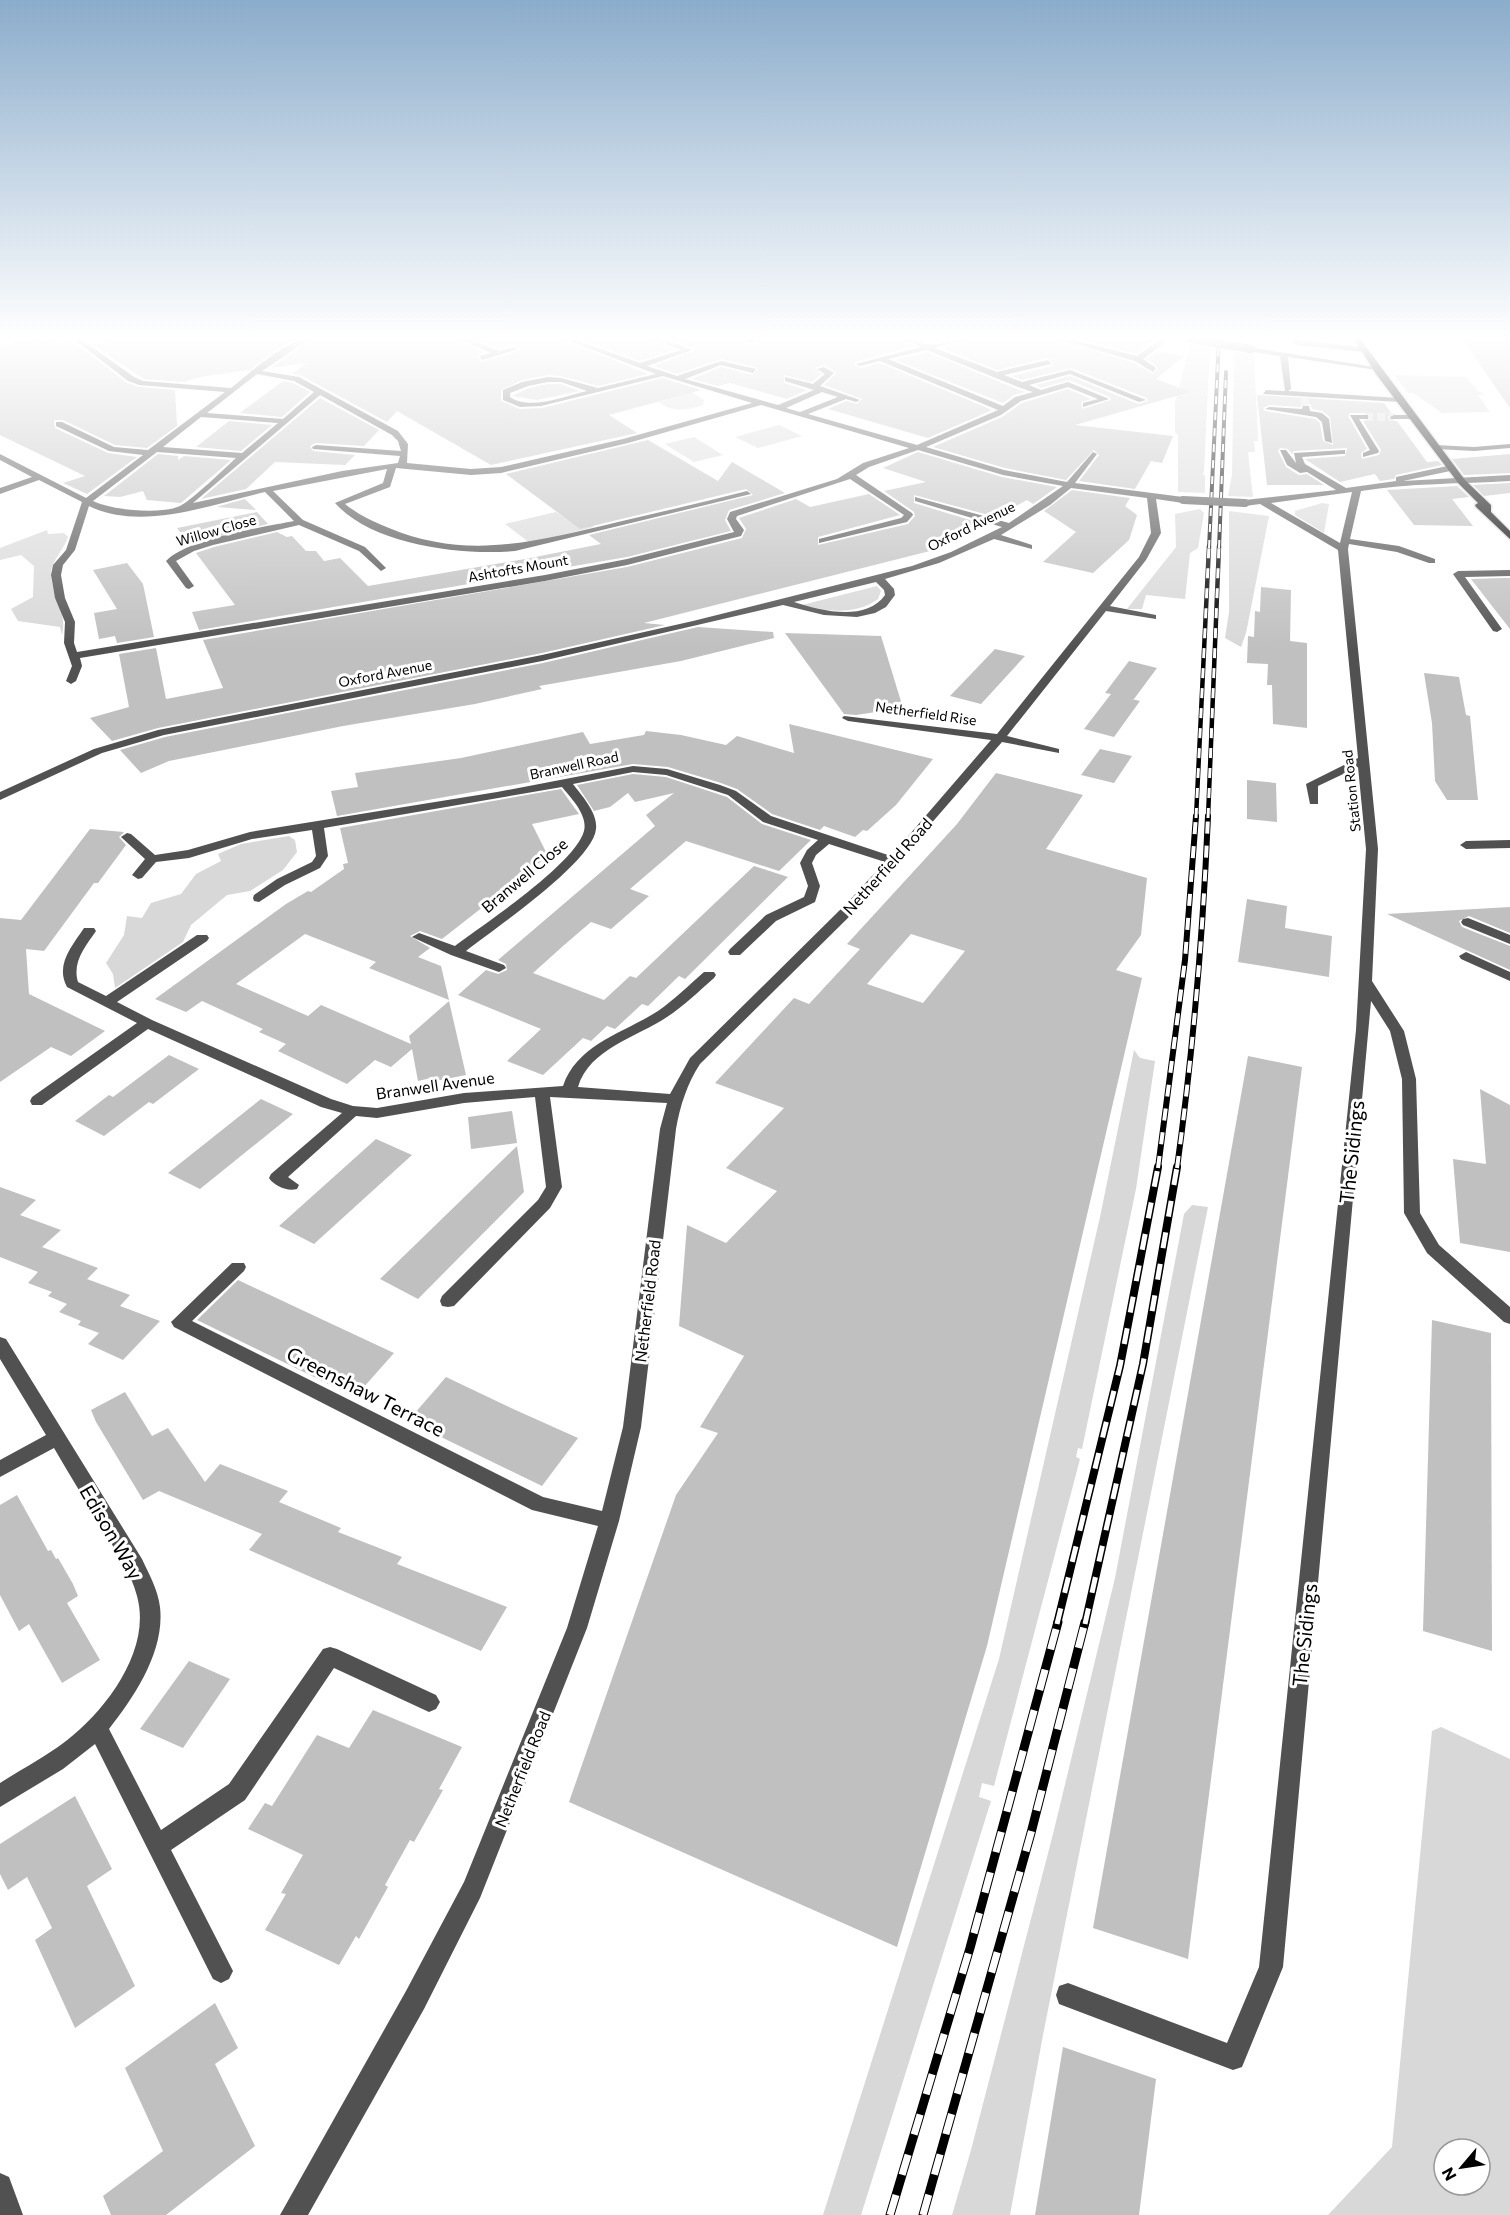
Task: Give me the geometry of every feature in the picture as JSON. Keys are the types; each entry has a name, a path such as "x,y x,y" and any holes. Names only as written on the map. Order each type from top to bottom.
{"main road":[{"path":"1433,442 1475,496 1473,499 1508,531"}],"street":[{"path":"98,442 112,449 243,456"},
{"path":"71,681 79,655 69,644 70,622 60,598 56,575 58,564 69,550 86,502 165,442"},
{"path":"183,508 258,442"},
{"path":"404,442 405,454 387,485 339,503 355,517 390,534 436,546 493,550 515,548 747,494"},
{"path":"0,457 86,502 122,513 183,508 397,466 471,472 501,470 618,442"},
{"path":"898,442 1003,471 1070,485 1183,500 1264,503 1393,483 1462,482 1510,478"},
{"name":"Ashtofts Mount","path":"79,655 545,578 673,552 738,534 739,530 731,519 733,514 840,481 866,465 930,442"},
{"path":"1366,455 1374,451 1369,442"},
{"path":"1467,447 1510,444"},
{"path":"1436,447 1496,447 1510,444"},
{"path":"316,447 405,454"},
{"path":"1496,447 1510,456"},
{"path":"1283,452 1290,463 1342,492"},
{"path":"1342,452 1297,455 1301,465 1342,492"},
{"name":"Oxford Avenue","path":"0,796 98,751 162,732 639,638 878,578 936,561 992,535 1049,502 1070,485 1093,454"},
{"path":"1393,483 1403,477 1452,468"},
{"path":"822,541 904,520 909,514 850,475"},
{"path":"0,491 37,478"},
{"name":"Station Road","path":"1357,489 1344,545 1372,849 1364,1030"},
{"path":"268,490 300,522 362,549 381,568"},
{"name":"Netherfield Road","path":"293,2215 415,2000 472,1890 573,1639 609,1521 632,1428 674,1099 683,1078 694,1061 851,907 893,861 1000,738 1105,608 1143,558 1156,533 1151,496"},
{"path":"918,499 1008,526"},
{"path":"1264,503 1344,545 1398,545 1432,561"},
{"name":"Willow Close","path":"189,586 171,561 180,553 228,538 300,522"},
{"path":"992,535 1029,547"},
{"path":"1497,629 1458,574 1510,573"},
{"name":"Oxford Avenue","path":"783,602 822,613 867,612 884,604 890,595 889,589 878,578"},
{"path":"1105,608 1152,617"},
{"name":"Netherfield Rise","path":"848,718 1000,738 1055,751"},
{"path":"1314,801 1312,784 1363,760"},
{"name":"Branwell Road","path":"152,859 189,854 250,836 497,796 624,770 667,772 732,793 767,819 893,861"},
{"name":"Branwell Close","path":"456,952 568,862 584,844 591,830 588,818 565,782"},
{"path":"259,898 281,882 316,864 322,856 317,825"},
{"path":"127,837 152,859 138,875"},
{"path":"735,952 771,918 810,899 814,886 806,863 811,854 826,840"},
{"path":"1466,845 1510,844"},
{"path":"1468,922 1510,940"},
{"name":"Branwell Avenue","path":"89,931 68,965 68,975 72,984 147,1023 326,1103 353,1111 377,1113 464,1098 542,1092 569,1091 674,1099"},
{"path":"419,937 499,968"},
{"path":"106,1003 202,938"},
{"path":"1466,956 1510,977"},
{"path":"569,1091 575,1072 592,1054 664,1013 709,975"},
{"path":"1365,980 1396,1031 1409,1078 1412,1213 1432,1249 1510,1317"},
{"path":"38,1101 147,1023"},
{"name":"The Sidings","path":"1068,1995 1233,2058 1271,1967 1364,1030"},
{"path":"448,1301 544,1204 554,1187 542,1092"},
{"path":"291,1185 277,1178 353,1111"},
{"name":"Greenshaw Terrace","path":"238,1267 180,1322 538,1504 609,1521"},
{"name":"Edison Way","path":"0,1344 135,1565 145,1587 150,1612 145,1642 135,1670 97,1728 73,1748 0,1796"},
{"path":"0,1469 56,1438"},
{"path":"157,1846 237,1792 330,1656 429,1702"},
{"path":"97,1728 221,1971"},
{"path":"0,2186 11,2213 8,2215"}],"shaded area":[{"path":"703,442 723,455 694,462 665,444"},
{"path":"746,442 779,442 758,448"},
{"path":"1178,442 1205,442 1204,473 1201,474 1205,475 1205,493 1178,492"},
{"path":"1233,442 1254,442 1255,452 1248,452 1253,497 1228,496 1232,475"},
{"path":"1322,503 1329,504 1324,533 1295,515 1295,511"},
{"path":"1200,509 1204,513 1198,548 1190,553 1185,599 1146,595 1142,609 1127,609 1176,547 1175,514"},
{"path":"1229,511 1269,516 1246,633 1241,647 1225,638 1229,612"},
{"path":"556,512 568,520 581,517 594,527 530,543 505,524"},
{"path":"47,530 48,534 64,533 68,537 51,570 52,583 63,620 62,635 60,627 18,621 11,609 33,597 34,566 21,555 0,560 0,548"},
{"path":"877,586 881,591 878,599 861,608 841,611 802,605"},
{"path":"289,836 295,840 297,852 283,870 250,891 227,895 191,925 183,942 115,988 113,974 106,963 124,935 127,916 142,918 151,903 181,894 196,874 221,861 218,854 241,844"},
{"path":"1134,1050 1140,1058 1155,1061 1136,1189 1082,1449 1078,1448 1076,1457 1080,1459 994,1786 982,1783 979,1797 991,1801 861,2215 823,2215 999,1659 1100,1217"},
{"path":"1192,1205 1208,1207 1043,2035 1010,2215 952,2215 1053,1834 1115,1578 1184,1214"},
{"path":"1441,1727 1510,1759 1510,2215 1328,2215 1392,2147 1432,1731"}],"building":[{"path":"15,442 85,442 108,453 137,457 87,494 63,483 85,476"},
{"path":"110,442 155,442 147,448"},
{"path":"202,442 251,442 241,451 196,447"},
{"path":"268,442 367,442 364,446 316,443 310,446 313,451 355,455 345,465 275,462 246,489 201,499"},
{"path":"452,442 594,442 491,465"},
{"path":"638,442 652,442 718,481 732,462 785,493 729,510 725,520 731,531 627,557 199,630 192,612 235,605 196,553 214,547 277,532 287,537 292,536 306,551 316,551 324,561 340,558 368,586 601,544 589,535 753,495 746,489 580,529 506,474"},
{"path":"944,442 1170,442 1162,463 1151,461 1135,489 1079,481 1099,455 1094,450 1066,480 1005,468 933,447"},
{"path":"1262,442 1326,442 1333,445 1333,442 1363,442 1367,449 1361,453 1362,459 1379,455 1381,450 1376,442 1413,442 1427,462 1438,461 1442,465 1396,475 1394,479 1380,481 1375,474 1340,482 1305,459 1345,456 1347,448 1294,451 1292,454 1288,449 1280,448 1278,451 1286,467 1299,475 1307,474 1324,485 1267,485"},
{"path":"918,452 1002,477 1057,487 1033,504 1027,500 996,517 914,495 914,503 983,524 932,544 942,548 644,623 665,625 542,653 158,728 112,741 90,718 129,707 119,654 156,648 166,699 223,688 203,640 627,567 742,538 746,529 739,518 796,499 810,507 869,494 900,515 818,537 818,545 908,524 915,516 914,512 884,491 926,482 883,468"},
{"path":"158,454 178,456 178,460 184,456 231,460 181,503 147,500 143,491 120,497 104,496"},
{"path":"1510,454 1510,473 1464,475 1452,459"},
{"path":"1510,483 1510,493 1484,496 1473,485"},
{"path":"1457,486 1469,497 1452,499 1473,526 1414,525 1387,490"},
{"path":"1072,490 1130,498 1125,506 1137,515 1129,540 1093,573 1043,562 1076,532 1044,511"},
{"path":"245,499 256,510 217,507 223,505"},
{"path":"257,512 268,524 189,544 177,528"},
{"path":"127,563 143,584 154,637 117,643 115,636 99,639 94,613 117,609 93,570"},
{"path":"1510,578 1510,629 1471,579"},
{"path":"1261,587 1291,590 1290,641 1307,643 1307,728 1273,724 1272,685 1267,685 1268,664 1247,663 1248,636 1254,637 1255,611 1260,612"},
{"path":"698,627 773,632 774,638 681,661 539,686 542,689 475,704 343,726 169,761 141,773 120,750 165,737 543,663"},
{"path":"785,633 881,636 903,708 856,715 844,714"},
{"path":"995,649 1025,656 981,704 950,696"},
{"path":"1129,661 1157,668 1132,699 1140,701 1114,737 1084,729 1111,694 1105,693"},
{"path":"1424,673 1459,677 1466,715 1470,716 1478,800 1447,800 1435,781 1432,723"},
{"path":"789,724 933,759 896,805 867,831 863,830 855,837 824,826 820,830 772,814 737,789 668,767 633,764 337,816 331,791 358,787 355,773 461,758 583,732 590,744 644,735 646,731 681,735 726,745 737,736 794,753"},
{"path":"1100,749 1132,756 1114,783 1081,775"},
{"path":"996,773 1083,795 1046,849 1147,878 1141,935 1116,970 1142,978 987,1646 897,1947 569,1802 676,1495 718,1433 700,1427 744,1356 679,1326 687,1225 726,1243 777,1191 726,1168 784,1108 715,1083 794,998 809,1004 860,949 847,944 957,824","holes":["911,934 965,951 923,1003 867,984"]},
{"path":"633,774 666,777 727,797 762,824 811,840 779,871 686,841 630,889 649,896 611,929 591,922 563,946 533,973 604,1000 630,976 636,978 754,866 788,877 685,979 679,976 648,1006 642,1004 615,1029 607,1026 591,1041 583,1038 543,1075 507,1061 541,1029 458,995 486,970 498,974 507,970 506,964 498,960 655,826 646,815 674,793 635,802 628,793 610,807 594,811 577,785"},
{"path":"1247,780 1276,783 1277,822 1247,819"},
{"path":"561,789 579,814 532,824 548,856 442,939 420,931 410,936 430,948 418,957 441,966 449,1000 369,968 376,962 305,934 236,984 308,1016 321,1005 411,1044 409,1036 449,1001 466,1075 431,1082 431,1078 418,1081 412,1049 391,1067 375,1060 347,1084 278,1051 286,1044 259,1032 263,1029 202,1001 186,1012 155,999 286,904 308,891 311,892 344,869 343,864 348,863 340,828"},
{"path":"90,829 124,832 119,837 126,845 98,883 94,883 44,951 26,949 29,994 105,1031 71,1056 51,1047 0,1082 0,918 21,920"},
{"path":"1247,899 1287,906 1285,928 1332,936 1329,977 1238,962"},
{"path":"1510,907 1510,933 1469,916 1459,921 1462,927 1510,946 1510,970 1387,914"},
{"path":"169,1055 199,1069 153,1104 149,1102 104,1136 75,1121 109,1095 113,1097"},
{"path":"1248,1056 1302,1067 1188,1959 1093,1928"},
{"path":"1480,1089 1510,1105 1510,1252 1460,1243 1453,1159 1486,1164"},
{"path":"261,1099 293,1114 200,1189 168,1173"},
{"path":"512,1111 517,1143 471,1149 468,1117"},
{"path":"376,1139 412,1155 314,1244 279,1226"},
{"path":"517,1146 524,1192 418,1299 380,1279"},
{"path":"0,1187 36,1200 20,1215 61,1230 42,1247 98,1268 87,1279 130,1295 120,1306 160,1321 123,1360 88,1344 99,1333 78,1325 81,1321 59,1312 67,1304 48,1296 52,1292 28,1283 38,1272 0,1257"},
{"path":"238,1280 394,1353 355,1397 197,1320"},
{"path":"1432,1320 1491,1333 1492,1651 1423,1631"},
{"path":"446,1377 578,1438 542,1486 408,1421"},
{"path":"125,1392 152,1436 168,1428 205,1482 220,1464 288,1491 279,1502 341,1528 338,1532 402,1557 397,1564 507,1607 481,1651 249,1550 262,1534 159,1491 143,1500 91,1410"},
{"path":"17,1495 48,1551 51,1550 56,1559 58,1558 73,1584 78,1596 67,1603 100,1660 62,1683 29,1624 19,1631 0,1595 0,1505"},
{"path":"189,1661 230,1679 183,1748 140,1729"},
{"path":"373,1710 462,1747 439,1789 443,1790 414,1842 410,1840 385,1885 388,1887 359,1939 356,1936 339,1965 265,1930 286,1894 281,1893 303,1855 248,1829 265,1803 272,1806 317,1735 349,1748"},
{"path":"75,1796 112,1869 87,1886 135,1986 75,2028 35,1940 52,1928 27,1877 8,1890 0,1874 0,1844"},
{"path":"215,2003 238,2048 215,2064 255,2146 166,2215 111,2215 103,2196 163,2151 125,2068"},
{"path":"1063,2047 1156,2079 1139,2215 1035,2215"}],"railway":[{"path":"1209,548 1214,442"},
{"path":"1219,548 1223,442"},
{"path":"1196,818 1209,546"},
{"path":"1208,818 1219,546"},
{"path":"1158,1168 1185,960 1196,816"},
{"path":"1177,1168 1197,993 1208,816"},
{"path":"1057,1624 1120,1366 1158,1167"},
{"path":"1085,1624 1143,1364 1177,1167"},
{"path":"890,2215 970,1948 1058,1622"},
{"path":"923,2215 1031,1833 1085,1622"}]}
